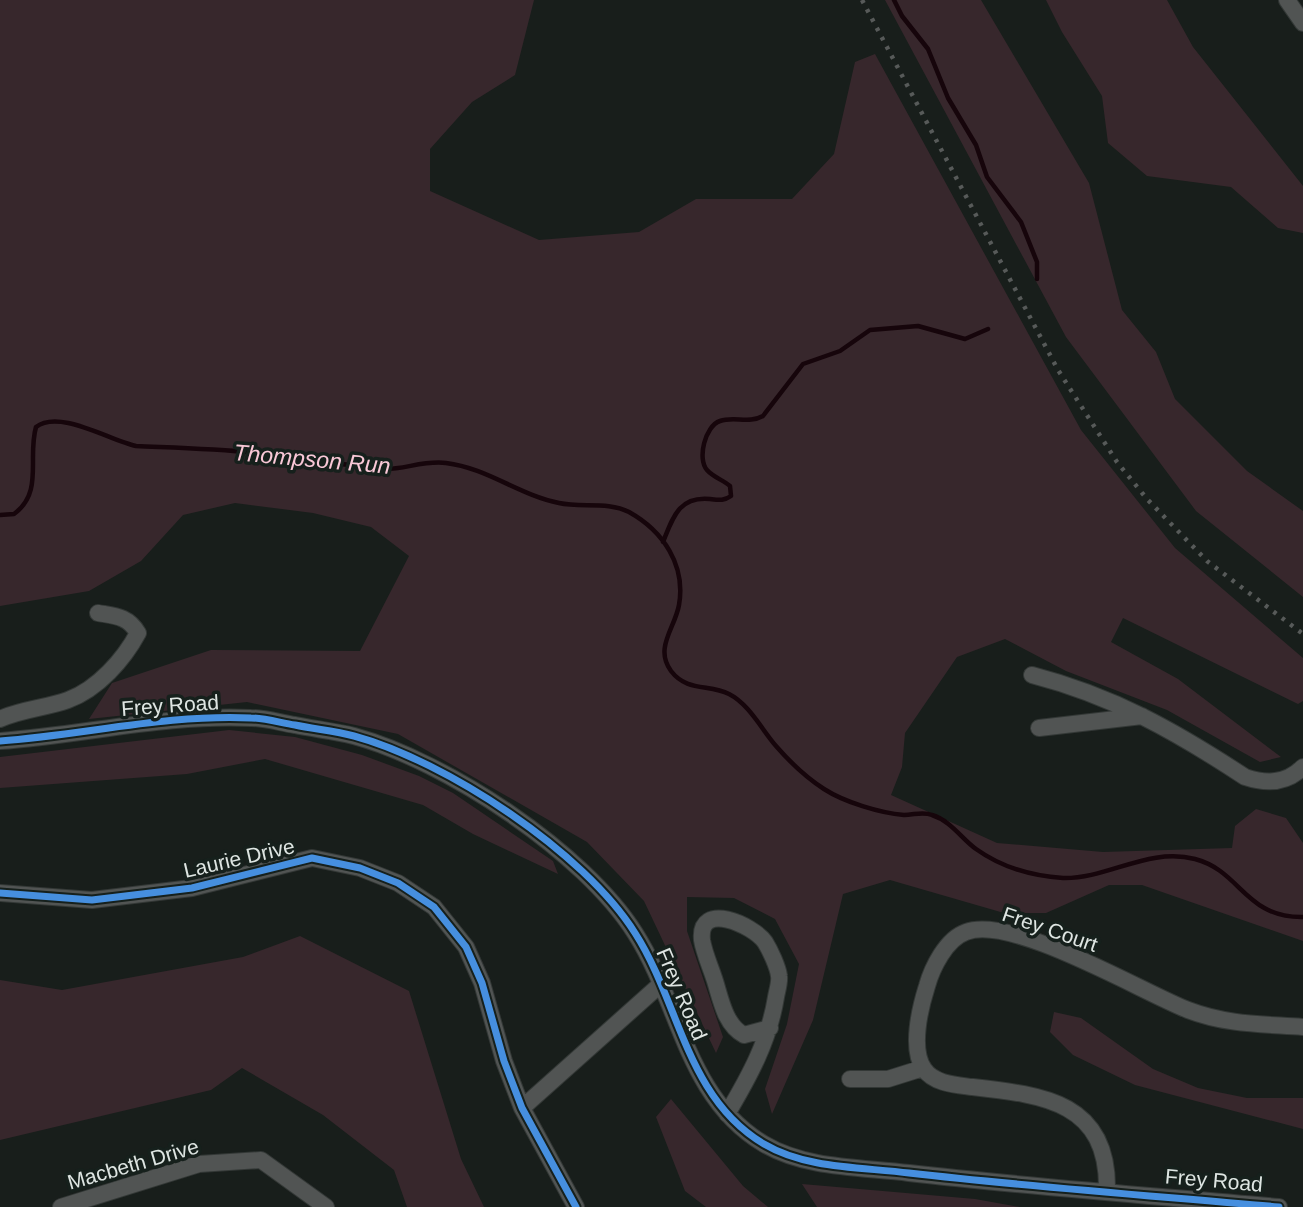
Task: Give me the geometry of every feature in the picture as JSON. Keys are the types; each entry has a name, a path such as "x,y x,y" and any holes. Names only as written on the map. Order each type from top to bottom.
{"street":[{"path":"1287,0 1303,23"},
{"path":"0,719 13,713 69,700 85,691 127,655 138,633 133,624 124,617 98,613"},
{"path":"1031,675 1097,695 1145,715 1257,781 1282,781 1303,767"},
{"path":"1039,728 1145,715"},
{"name":"Frey Road","path":"0,741 160,720 253,718 355,737 446,773 556,847 598,885 635,932 662,983 689,1055 714,1100 736,1124 766,1145 805,1161 1279,1207"},
{"name":"Laurie Drive","path":"0,893 104,899 192,888 312,858 360,868 398,883 434,907 466,947 482,983 504,1061 522,1108 576,1207"},
{"path":"727,1114 764,1047 770,1028 779,977 764,941 750,929 721,916 713,918 707,924 702,938 725,1012 736,1030 744,1035 770,1028"},
{"name":"Frey Court","path":"923,1068 918,1035 926,987 935,966 956,937 978,929 1016,936 1076,957 1188,1010 1251,1026 1303,1027"},
{"path":"522,1108 662,983"},
{"path":"850,1079 888,1079 923,1068 930,1076 946,1082 1041,1096 1074,1113 1088,1125 1105,1154 1107,1191"},
{"name":"Macbeth Drive","path":"61,1207 200,1164 261,1160 326,1207"}],"shaded area":[{"path":"0,0 534,0 515,75 472,102 430,149 430,191 539,240 639,232 696,199 792,199 834,154 855,62 875,54 1081,430 1175,548 1303,658 1303,701 1298,704 1123,618 1111,642 1178,679 1281,757 1260,762 1167,710 1066,671 1005,639 957,657 905,733 902,767 891,795 997,843 1103,852 1232,848 1235,826 1256,809 1286,818 1303,843 1303,941 1142,885 1109,885 1046,913 1004,913 890,880 843,894 813,1020 772,1114 765,1089 787,1024 799,964 775,919 734,898 687,897 687,931 723,1037 716,1053 644,901 587,842 398,734 247,702 89,719 112,683 211,650 360,651 409,556 371,527 313,513 235,503 183,515 141,561 89,591 0,606"},
{"path":"885,0 981,0 1089,183 1122,310 1156,352 1175,399 1247,471 1303,511 1303,597 1196,511 1066,337"},
{"path":"1046,0 1167,0 1193,47 1303,186 1303,233 1278,228 1231,187 1147,176 1108,143 1102,96 1062,32"},
{"path":"229,730 295,737 362,755 419,776 453,793 553,861 558,874 473,834 423,805 265,759 187,774 0,788 0,757"},
{"path":"300,936 409,991 461,1159 484,1207 407,1207 394,1170 323,1115 242,1068 211,1090 0,1140 0,980 62,990 243,957"},
{"path":"1054,1012 1081,1018 1153,1069 1198,1088 1247,1098 1303,1098 1303,1129 1135,1085 1073,1055 1050,1032"},
{"path":"671,1099 743,1186 768,1207 706,1207 685,1191 656,1117"},
{"path":"802,1184 975,1199 1020,1207 817,1207"}],"waterway":[{"path":"894,0 902,16 928,49 948,98 976,145 987,177 1021,222 1037,262 1037,279"},
{"path":"663,542 674,517 684,505 699,499 721,500 731,496 730,486 709,472 704,465 704,443 710,429 720,421 763,416 803,364 840,351 870,330 918,326 965,339 988,329"},
{"name":"Thompson Run","path":"0,515 14,514 29,495 36,427 46,422 71,424 136,446 259,453 383,469 446,463 475,470 544,499 621,509 652,529 662,539 675,563 679,576 679,605 665,646 666,663 671,671 677,678 691,685 721,691 736,698 787,758 832,794 884,812 932,815 945,821 986,855 1007,866 1040,875 1080,877 1161,857 1195,859 1223,873 1268,910 1303,917"}],"railway":[{"path":"862,0 1058,370 1117,462 1147,499 1207,561 1303,634"}],"cycle path":[{"path":"0,741 188,719 251,718 347,734 390,748 430,766 510,813 583,872 612,902 635,933 650,960 687,1048 717,1101 738,1125 764,1144 798,1158 835,1166 1279,1207"},
{"path":"0,893 92,900 192,888 312,858 360,868 398,883 434,907 466,947 482,983 504,1061 522,1108 576,1207"}]}
